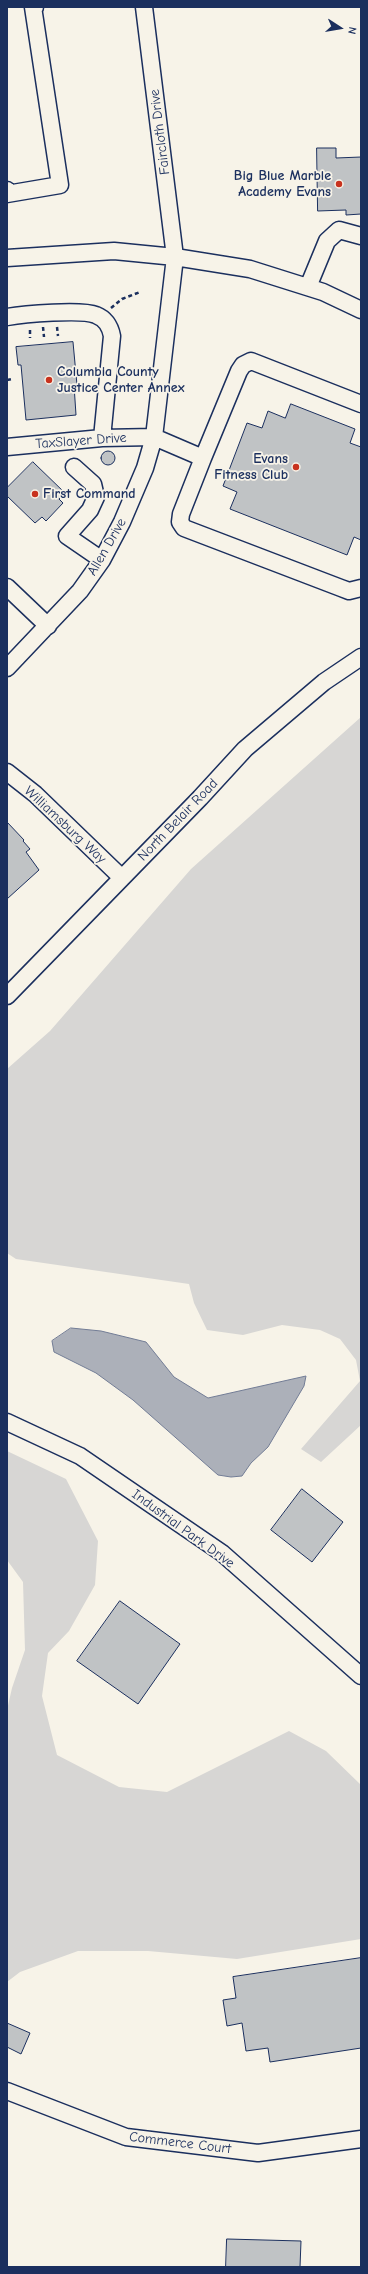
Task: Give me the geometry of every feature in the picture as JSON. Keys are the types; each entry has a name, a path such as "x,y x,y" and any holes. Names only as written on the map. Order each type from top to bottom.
{"street":[{"path":"7,190 7,194 60,185 33,7 36,7"},
{"name":"Faircloth Drive","path":"144,7 175,257"},
{"path":"308,287 327,241 339,230 361,236"},
{"path":"7,258 114,251 175,257 250,269 308,287 361,310"},
{"name":"Allen Drive","path":"7,668 80,591 102,560 122,522 145,468 154,438 175,257"},
{"path":"7,317 88,313 103,318 111,327 112,336 102,438"},
{"path":"361,404 250,362 243,365 239,371 203,458 181,514 180,522 184,528 341,588 350,591 361,588"},
{"name":"TaxSlayer Drive","path":"7,447 102,438 154,438"},
{"path":"154,438 203,458"},
{"path":"74,467 93,484 96,497 90,510 67,536 102,560"},
{"path":"7,587 48,626"},
{"name":"North Belair Road","path":"7,996 245,749 324,682 361,658"},
{"name":"Williamsburg Way","path":"7,772 35,794 122,878"},
{"name":"Industrial Park Drive","path":"7,1422 80,1456 222,1553 361,1676"},
{"name":"Commerce Court","path":"7,2091 126,2137 258,2153 361,2139"}],"path":[{"path":"103,318 114,304 140,292"},
{"path":"7,380 12,379"}],"shaded area":[{"path":"361,717 361,1425 321,1462 301,1449 360,1381 356,1360 340,1339 320,1330 282,1325 243,1335 207,1330 194,1303 189,1284 16,1259 7,1253 7,1069 50,1031 191,869"},
{"path":"71,1328 101,1331 146,1342 174,1377 208,1398 306,1376 304,1386 268,1447 251,1463 242,1476 231,1477 218,1475 133,1400 96,1373 54,1352 52,1341"},
{"path":"7,1451 66,1479 98,1541 95,1585 69,1631 48,1653 42,1696 57,1755 119,1787 167,1792 289,1731 326,1751 361,1785 361,1939 237,1959 148,1951 78,1951 20,1972 7,1982 7,1710 12,1688 25,1650 23,1582 7,1560"}],"building":[{"name":"Big Blue Marble Academy Evans","path":"317,148 336,148 336,158 361,157 361,214 346,215 346,210 318,211"},
{"name":"Columbia County Justice Center Annex","path":"73,342 77,385 74,385 76,415 26,420 21,365 18,365 16,347"},
{"name":"Evans Fitness Club","path":"291,404 355,429 350,443 361,447 361,540 354,537 347,555 230,509 237,492 223,486 247,423 262,428 268,411 285,418"},
{"path":"105,451 111,451 115,455 115,461 111,465 105,465 101,461 101,455"},
{"path":"33,462 65,493 59,499 63,503 46,521 42,517 35,523 7,496 7,488"},
{"path":"7,822 24,840 23,841 30,849 26,852 39,870 7,899"},
{"path":"302,1489 343,1522 312,1562 271,1530"},
{"path":"120,1601 180,1644 138,1704 77,1661"},
{"path":"361,1958 361,2048 270,2062 268,2048 246,2051 242,2023 227,2026 223,2000 236,1998 233,1977"},
{"path":"7,2023 30,2033 21,2054 7,2047"},
{"path":"227,2239 301,2241 300,2267 226,2267"}],"place":[{"name":"Big Blue Marble Academy Evans","path":"339,184"},
{"name":"Columbia County Justice Center Annex","path":"49,380"},
{"name":"Evans Fitness Club","path":"296,467"},
{"name":"First Command","path":"35,494"}]}
